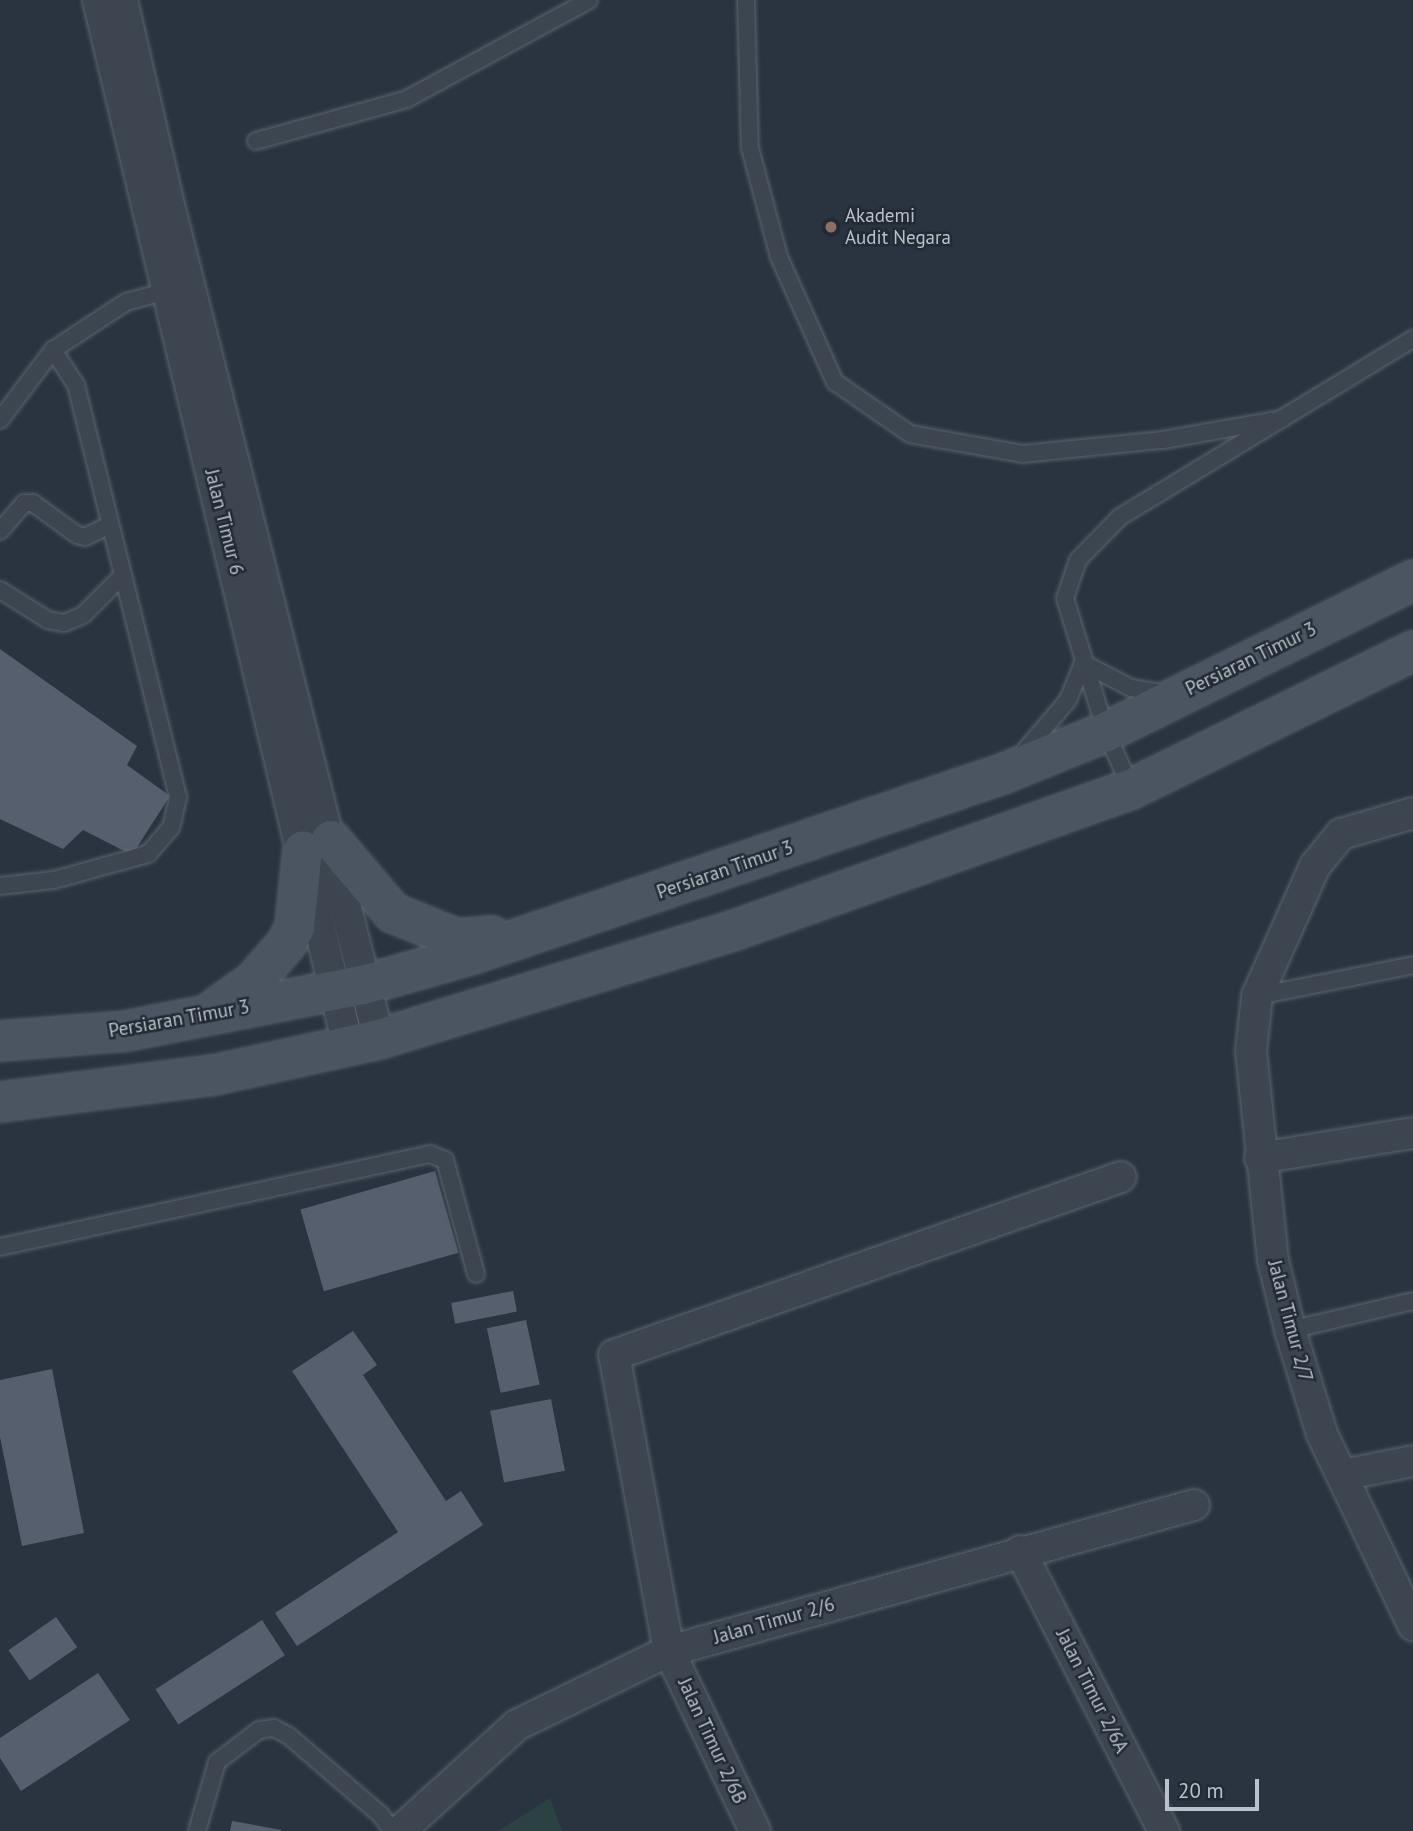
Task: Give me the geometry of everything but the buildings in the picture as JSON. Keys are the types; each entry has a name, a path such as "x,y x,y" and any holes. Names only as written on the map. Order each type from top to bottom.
{"street":[{"name":"Jalan Timur 6","path":"97,0 167,291 317,845"},
{"name":"Jalan Timur 6","path":"122,0 363,1042"},
{"name":"Persiaran Timur 3","path":"0,1041 126,1031 349,987 540,932 1002,774 1106,732 1413,580"},
{"path":"0,1102 214,1074 363,1042 735,930 1131,789 1413,651"},
{"name":"Jalan Timur 2/7","path":"1413,813 1341,834 1315,866 1257,996 1251,1051 1260,1158 1273,1260 1290,1331 1322,1434 1413,1625"},
{"path":"205,1016 253,982 287,943 295,927 317,845 393,913 423,928 457,939 540,932"},
{"path":"1260,1158 1413,1133"},
{"name":"Jalan Timur 2/6B","path":"754,1831 669,1651 614,1355 1121,1177"},
{"path":"1343,1475 1413,1461"},
{"name":"Jalan Timur 2/6","path":"400,1831 517,1725 669,1651 1020,1551 1194,1505"},
{"name":"Jalan Timur 2/6A","path":"1020,1551 1164,1831"}],"lane":[{"path":"256,141 407,99 589,0"},
{"path":"746,0 750,148 779,257 835,382 910,434 1023,454 1163,440 1282,419"},
{"path":"0,420 53,350 126,302 167,291"},
{"path":"1131,789 1106,732 1065,598 1078,560 1120,517 1413,339"},
{"path":"0,886 54,880 148,854 171,828 178,797 76,385 53,350"},
{"path":"0,531 24,503 33,503 77,535 85,537 110,525"},
{"path":"0,590 48,620 64,623 83,615 122,576"},
{"path":"1083,663 1131,688 1178,695"},
{"path":"1002,774 1041,735 1068,699 1083,663"},
{"path":"1257,996 1413,965"},
{"path":"0,1247 430,1154 445,1160 476,1274"},
{"path":"1290,1331 1413,1301"},
{"path":"197,1831 217,1762 259,1730 274,1728 289,1736 381,1815 392,1831"}],"green space":[{"path":"550,1798 562,1831 498,1831"}],"place":[{"name":"Akademi Audit Negara","path":"831,227"}]}
